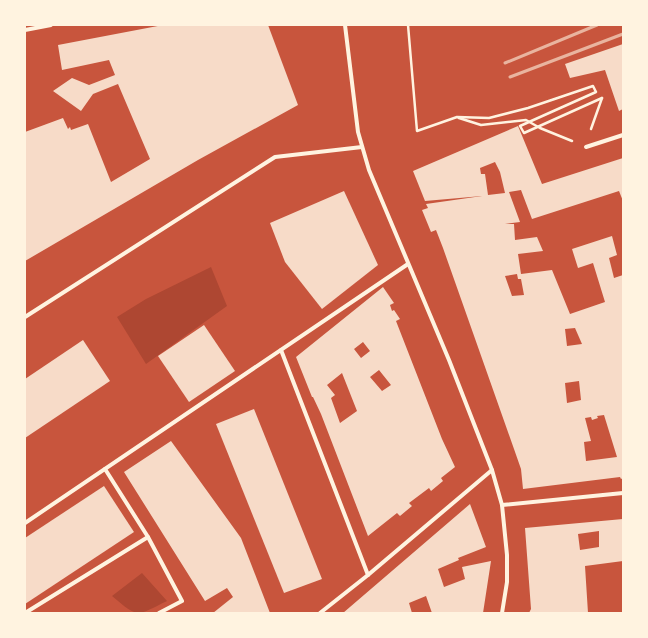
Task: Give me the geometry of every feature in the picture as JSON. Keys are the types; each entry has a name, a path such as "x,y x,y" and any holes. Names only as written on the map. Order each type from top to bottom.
{"street":[{"path":"25,30 51,25"},
{"path":"345,25 362,147 369,170 449,360 492,470 502,506 507,555 507,582 502,613"},
{"path":"586,147 623,135"},
{"path":"25,317 275,158 362,147"},
{"path":"25,523 408,264"},
{"path":"281,350 368,576"},
{"path":"105,469 148,537 182,601 159,613"},
{"path":"320,613 368,576 492,470"},
{"path":"502,506 623,493"},
{"path":"25,613 148,537"}],"path":[{"path":"408,25 417,131 457,117 489,118 528,108 593,86 596,92 520,126 524,133 602,98 586,147 540,128 526,120 481,125 457,117"}],"shaded area":[{"path":"211,267 227,306 146,364 117,317 146,299"},
{"path":"142,573 167,601 149,610 138,613 128,609 112,596"}],"building":[{"path":"163,25 268,25 298,105 198,160 25,261 25,132 63,118 68,129 70,127 71,130 88,124 111,182 150,159 118,84 93,94 81,111 53,91 72,78 89,85 115,75 109,60 62,70 58,45"},
{"path":"623,44 623,109 619,111 605,70 570,78 565,64"},
{"path":"518,126 542,184 623,158 623,201 619,191 532,219 521,190 509,192 520,222 505,224 514,224 515,240 537,237 543,251 518,254 521,274 552,270 570,314 605,302 593,263 578,268 572,249 612,236 617,255 609,258 614,278 623,275 623,478 621,479 620,477 523,489 521,469 443,248 436,230 431,232 422,210 428,208 426,204 482,196 425,201 413,171","holes":["495,162 500,172 505,193 488,195 485,174 481,174 480,168","517,274 518,279 521,279 524,295 512,296 505,276","575,328 582,344 567,346 565,329","579,381 581,400 567,403 565,383","604,415 617,457 586,461 584,442 591,441 585,418 591,417 592,420 598,418 597,416"]},
{"path":"344,191 378,265 322,309 285,262 270,223"},
{"path":"383,287 394,303 390,305 392,311 394,310 400,319 396,321 442,439 455,467 441,478 443,481 431,491 429,488 409,503 412,506 400,516 397,513 368,536 321,414 312,397 296,357","holes":["363,342 370,351 361,358 354,349","379,370 391,385 382,391 370,377","342,373 357,411 340,423 331,398 335,395 327,385"]},
{"path":"204,325 235,371 189,402 158,356"},
{"path":"83,340 110,381 25,438 25,379"},
{"path":"254,409 322,579 284,593 216,424"},
{"path":"171,441 241,538 270,613 213,613 233,597 227,588 205,601 124,472"},
{"path":"104,486 134,532 25,604 25,538"},
{"path":"470,504 486,547 458,558 459,560 438,569 444,587 465,579 462,567 491,561 483,613 432,613 426,596 409,603 412,613 343,613"},
{"path":"623,519 623,561 585,566 588,613 529,613 531,609 525,528","holes":["599,531 599,547 580,550 578,534"]}],"railway":[{"path":"505,63 597,25"},
{"path":"510,77 623,34"}]}
